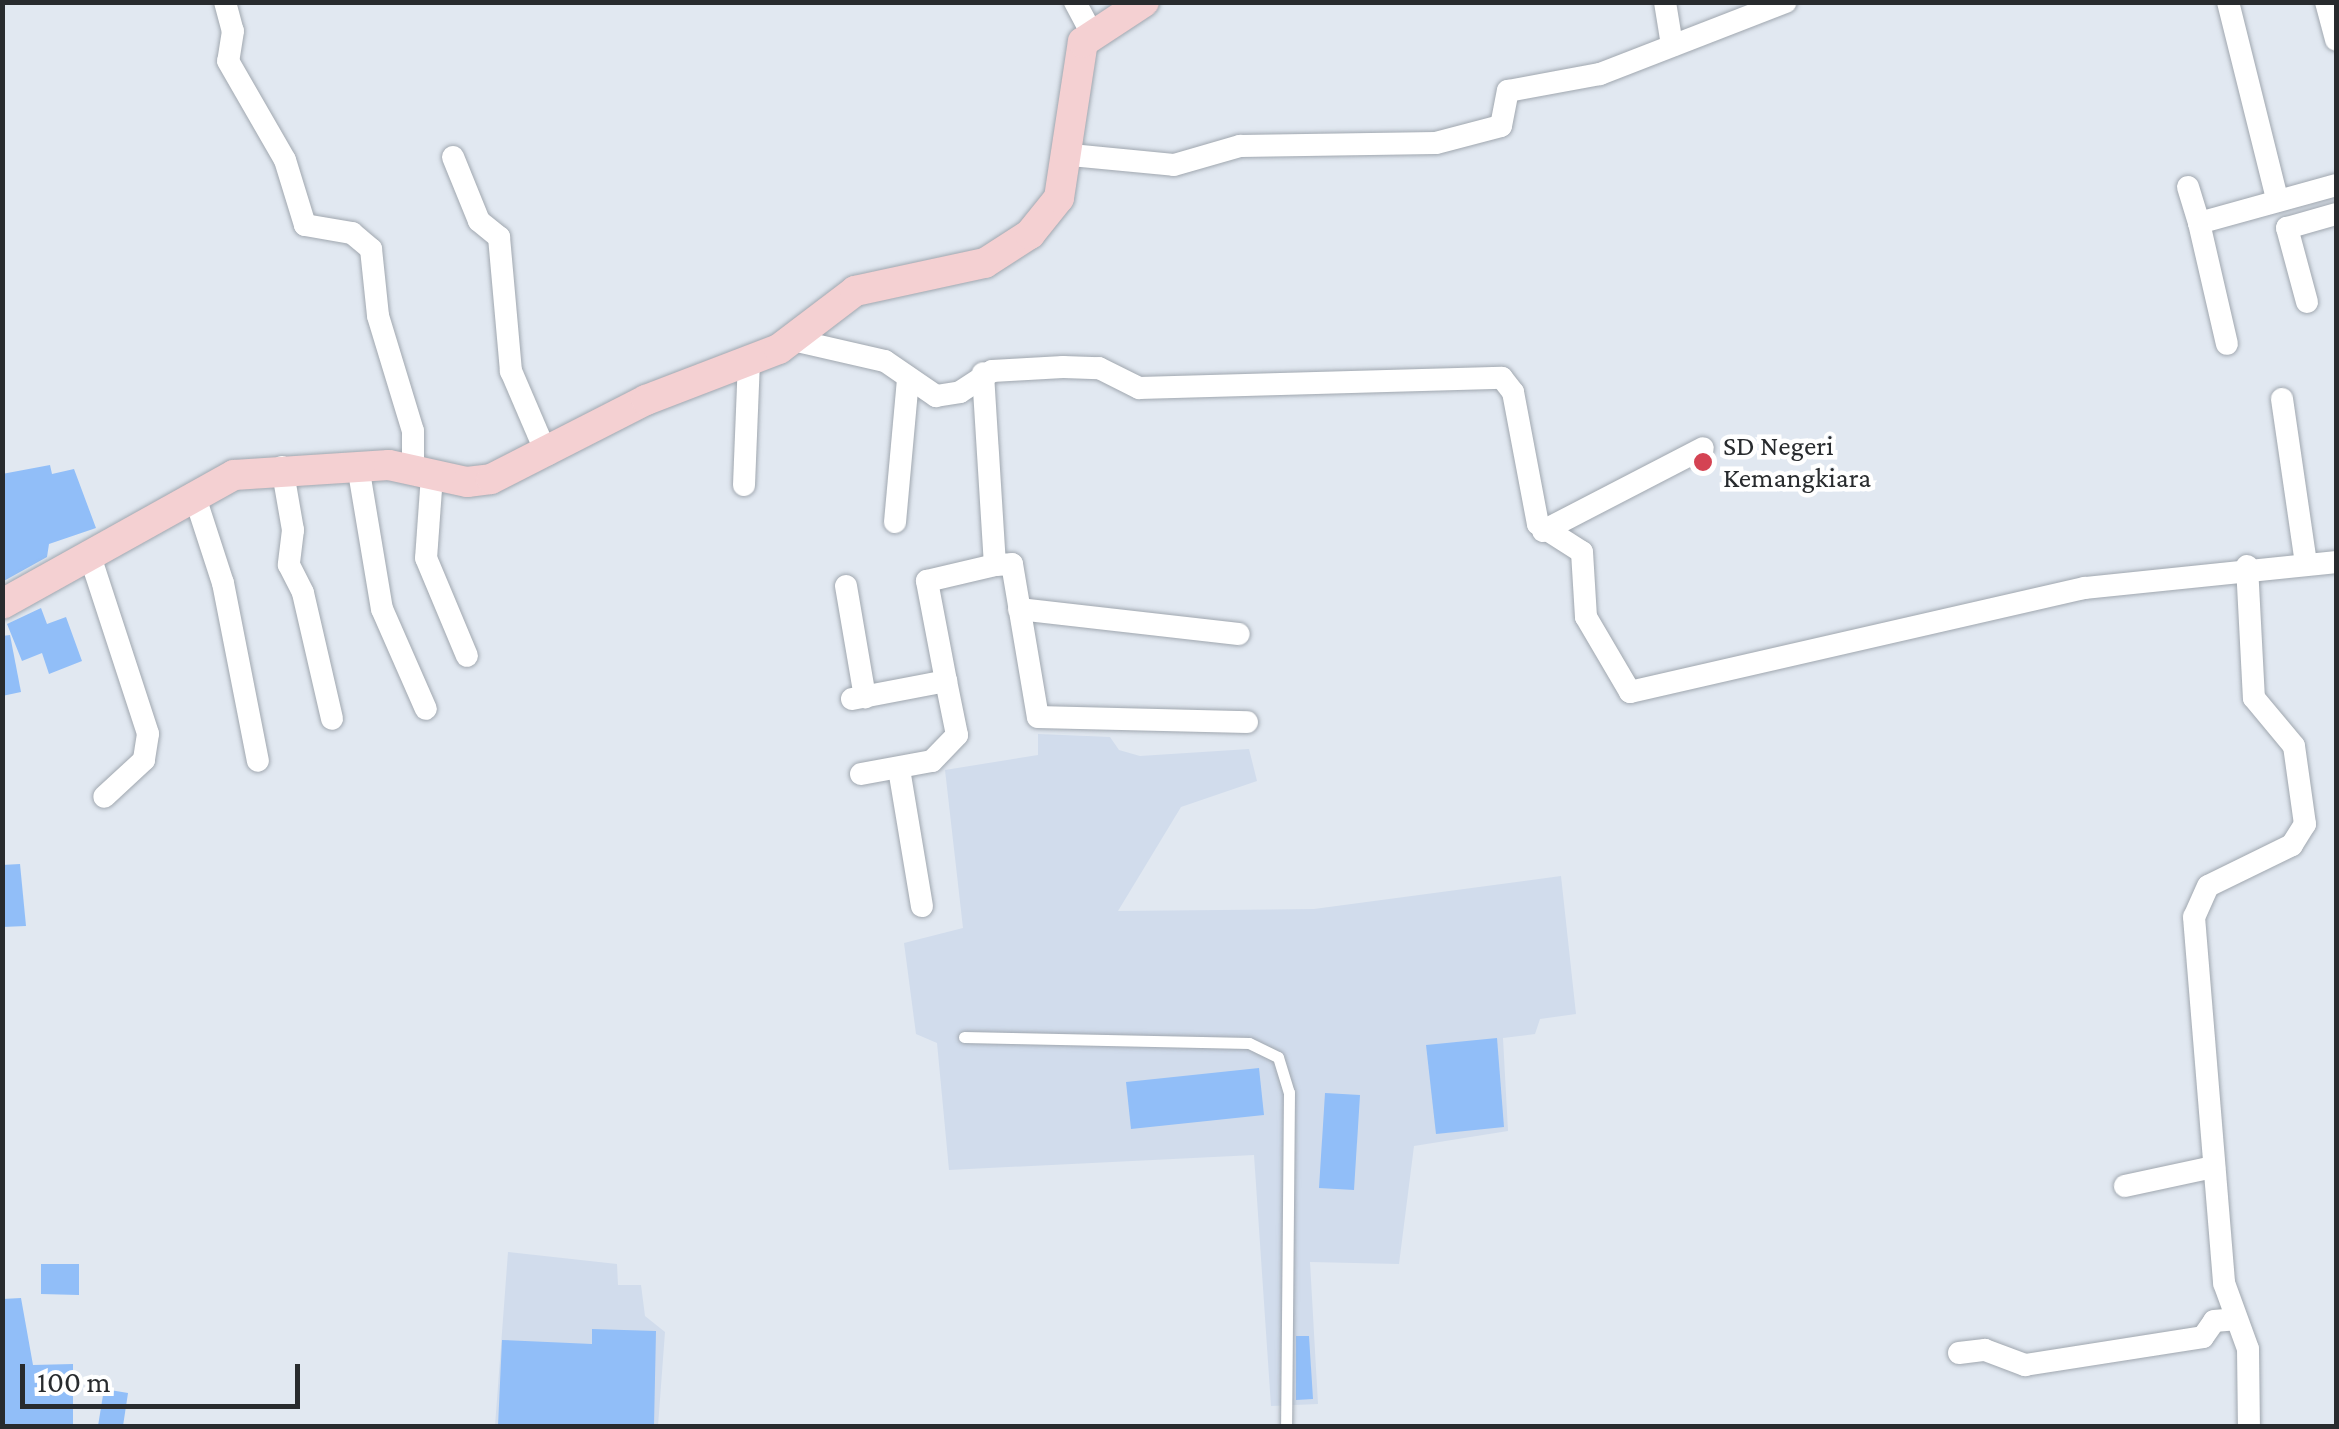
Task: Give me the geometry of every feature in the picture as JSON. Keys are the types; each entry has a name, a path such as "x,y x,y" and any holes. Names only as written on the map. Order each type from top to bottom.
{"street":[{"path":"225,2 232,31 228,61 285,160 305,225 352,233 371,250 378,316 423,472 426,558 466,656"},
{"path":"1075,2 1092,32"},
{"path":"2,604 194,494 282,467 358,466 484,481 548,454 646,400 750,362 793,340 855,291 970,269 1030,234 1059,198 1071,156 1078,54 1092,32 1144,2"},
{"path":"1664,2 1672,45"},
{"path":"1071,156 1174,165 1240,146 1436,142 1500,126 1508,91 1600,74 1786,2"},
{"path":"2228,2 2277,199"},
{"path":"2326,2 2336,40"},
{"path":"453,157 479,222 500,237 511,371 548,454"},
{"path":"2199,223 2336,185"},
{"path":"2188,187 2227,344"},
{"path":"2307,302 2287,228 2336,214"},
{"path":"793,340 885,361 908,379 946,396 983,373 1090,368 1138,388 1502,378 1513,392 1543,531 1582,552 1586,617 1630,692 2040,598 2247,566 2336,562"},
{"path":"744,486 750,362"},
{"path":"983,373 996,565"},
{"path":"895,522 908,379"},
{"path":"2282,399 2306,564"},
{"path":"1543,531 1703,448"},
{"path":"358,466 382,609 426,709"},
{"path":"282,467 293,530 289,565 304,594 332,719"},
{"path":"194,494 223,583 258,760"},
{"path":"88,553 148,734 144,760 104,797"},
{"path":"861,774 932,760 957,735 927,580 996,565 1012,564 1038,717 1248,722"},
{"path":"2247,566 2254,698 2292,740 2305,824 2292,845 2230,870 2196,904 2214,1167 2234,1319 2249,1356 2250,1426"},
{"path":"846,586 858,698 946,681"},
{"path":"1020,609 1238,634"},
{"path":"899,769 922,906"},
{"path":"2125,1186 2214,1167"},
{"path":"1959,1353 1985,1350 2026,1365 2203,1337 2214,1321 2234,1319"}],"lane":[{"path":"964,1038 1250,1042 1278,1057 1290,1092 1286,1426"}],"shaded area":[{"path":"1038,734 1110,737 1119,750 1140,756 1249,749 1257,781 1181,807 1118,911 1314,909 1561,876 1576,1014 1540,1019 1535,1034 1503,1038 1508,1131 1414,1146 1399,1264 1310,1262 1318,1404 1271,1406 1254,1155 949,1170 937,1043 916,1034 904,943 963,928 945,770 1038,755"},
{"path":"508,1252 617,1264 618,1285 641,1285 645,1316 665,1332 658,1426 495,1426"}],"building":[{"path":"50,465 52,474 74,469 96,528 49,544 47,557 2,582 2,474"},
{"path":"41,608 47,624 66,617 82,661 49,674 42,653 22,661 7,624"},
{"path":"10,635 21,692 2,696 2,636"},
{"path":"20,864 26,926 2,927 2,865"},
{"path":"1497,1038 1504,1127 1436,1134 1426,1045"},
{"path":"1259,1068 1264,1115 1131,1129 1126,1082"},
{"path":"1325,1093 1360,1095 1354,1190 1319,1188"},
{"path":"41,1264 79,1264 79,1295 41,1294"},
{"path":"21,1298 33,1365 73,1364 73,1426 2,1426 2,1299"},
{"path":"592,1329 656,1331 654,1426 498,1426 502,1340 592,1344"},
{"path":"1296,1336 1309,1336 1313,1399 1296,1400"},
{"path":"104,1389 128,1393 123,1426 98,1426"}],"place":[{"name":"SD Negeri Kemangkiara","path":"1703,462"}]}
